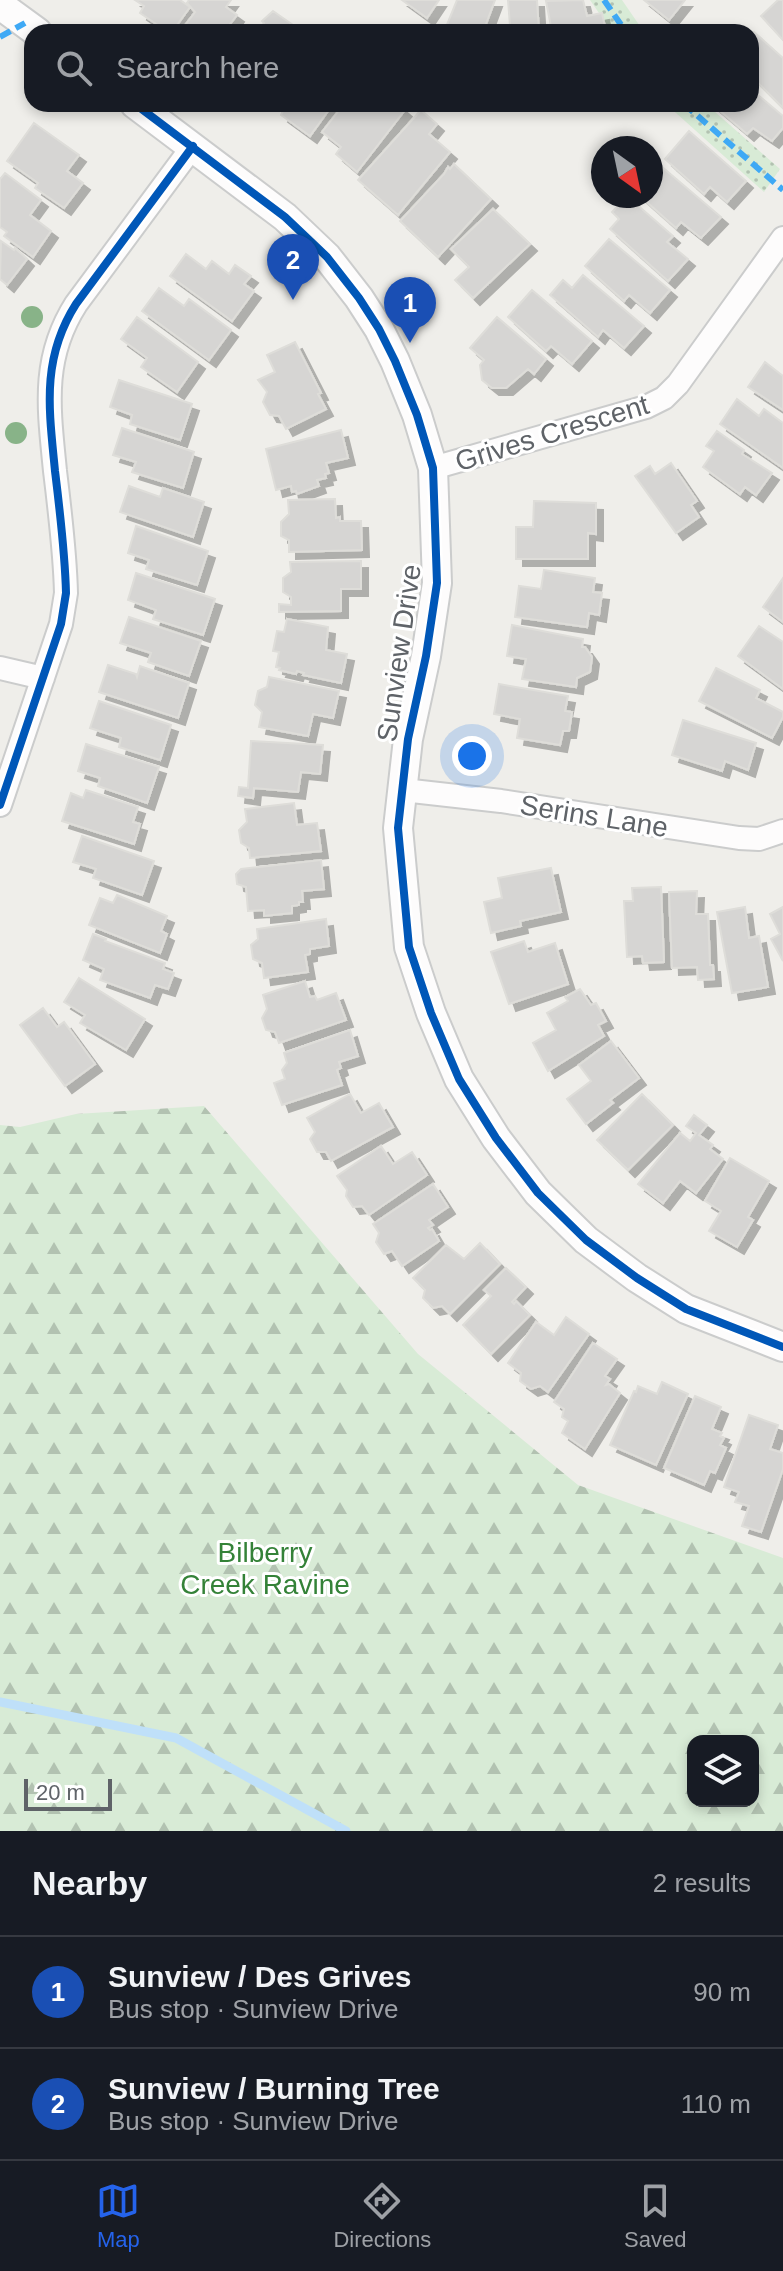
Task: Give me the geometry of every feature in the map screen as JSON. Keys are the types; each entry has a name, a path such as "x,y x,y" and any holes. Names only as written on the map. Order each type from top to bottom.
{"street":[{"path":"0,5 26,24"},
{"name":"Sunview Drive","path":"146,112 285,217 327,257 359,298 395,361 417,415 433,468 437,583 426,656 408,739 398,828 409,947 431,1013 459,1079 476,1110 538,1193 586,1240 686,1309 783,1347"},
{"path":"0,805 61,624 66,593 48,393 54,351 62,326 76,304 193,146"},
{"name":"Grives Crescent","path":"433,468 646,407 664,398 678,384 783,238"},
{"path":"0,668 43,678"},
{"name":"Serins Lane","path":"403,790 501,801 739,838 759,839 783,831"}],"green space":[{"path":"590,0 622,0 638,24 606,24"},
{"path":"675,112 715,112 780,169 764,192"},
{"name":"Bilberry Creek Ravine","path":"204,1106 418,1354 578,1485 783,1558 783,1831 0,1831 0,1125 20,1127 76,1114"}],"building":[{"path":"135,0 180,0 190,7 178,24 156,24 140,13 144,6"},
{"path":"189,0 231,0 226,7 237,15 230,24 186,24 195,12 187,3"},
{"path":"402,0 439,0 427,18"},
{"path":"457,0 495,0 486,24 447,24"},
{"path":"508,0 537,0 538,24 510,24"},
{"path":"583,0 587,16 602,13 604,24 550,24 546,1"},
{"path":"644,0 685,0 669,20"},
{"path":"778,0 783,0 783,40 761,16"},
{"path":"273,11 292,24 263,24 262,21"},
{"path":"759,36 783,58 783,108 759,84"},
{"path":"759,96 783,116 783,128 772,141 753,128 747,134 721,112 759,112"},
{"path":"282,112 327,112 310,136 281,115"},
{"path":"338,112 403,112 357,172 336,154 341,147 322,132"},
{"path":"419,112 437,124 429,134 450,152 398,215 358,180"},
{"path":"34,123 79,155 67,171 83,183 64,208 35,188 38,183 7,161"},
{"path":"689,131 746,181 727,202 710,187 704,194 665,159"},
{"path":"454,164 491,199 438,257 400,221"},
{"path":"663,168 721,217 701,238 681,222 676,228 654,208 663,208"},
{"path":"5,173 41,200 30,215 51,231 33,257 4,236 7,232 0,227 0,179"},
{"path":"616,208 641,208 673,236 667,242 688,259 668,281 610,229 619,219 612,212"},
{"path":"493,209 530,244 473,298 455,280 469,267 451,249"},
{"path":"609,239 670,290 650,313 629,295 624,301 585,266"},
{"path":"1,241 27,259 7,285 0,279"},
{"path":"186,254 206,269 212,261 229,274 235,265 251,276 244,284 254,291 232,321 170,276"},
{"path":"583,275 644,326 624,348 603,330 598,337 550,295 563,280 572,288"},
{"path":"159,288 184,306 189,299 231,330 209,360 142,311"},
{"path":"532,290 592,341 572,364 551,346 546,351 508,317"},
{"path":"137,317 198,362 177,392 141,367 147,358 121,339"},
{"path":"497,317 546,359 534,374 528,369 506,388 492,388 482,380 480,365 484,360 470,348"},
{"path":"295,342 326,409 286,429 279,416 270,415 263,402 267,392 258,380 275,372 267,355"},
{"path":"765,362 783,376 783,410 748,387"},
{"path":"119,380 192,404 180,440 130,424 132,415 110,407"},
{"path":"737,399 759,416 764,409 783,423 783,468 720,424"},
{"path":"122,428 194,452 183,488 132,472 136,462 113,455"},
{"path":"341,430 348,458 326,463 329,473 325,474 326,478 317,480 319,486 297,494 296,491 292,492 291,486 276,490 266,449"},
{"path":"717,431 744,450 742,454 772,473 756,495 745,487 740,494 703,467 714,451 706,446"},
{"path":"671,463 697,501 691,505 699,517 676,533 635,476 650,466 655,474"},
{"path":"129,486 160,497 163,488 204,502 193,537 120,512"},
{"path":"335,499 336,518 340,517 340,521 361,521 362,550 289,552 289,540 281,536 281,522 289,514 288,500"},
{"path":"534,501 596,503 596,534 588,533 588,559 516,559 516,527 533,527"},
{"path":"136,526 208,551 197,585 146,569 149,560 128,553"},
{"path":"361,561 361,589 341,589 341,611 279,612 279,604 291,605 291,597 283,592 283,578 291,572 290,562"},
{"path":"544,570 595,578 593,592 602,593 599,615 589,613 587,627 515,617 519,586 541,589"},
{"path":"136,573 215,599 203,635 153,619 156,610 128,600"},
{"path":"783,578 783,622 763,607"},
{"path":"129,617 201,641 189,676 148,662 151,653 120,643"},
{"path":"287,619 328,627 326,650 347,654 341,683 276,667 279,652 273,651 277,631 284,632"},
{"path":"512,625 583,639 582,647 592,657 590,672 577,678 576,687 522,679 526,659 507,656"},
{"path":"759,626 783,642 783,689 738,656"},
{"path":"108,665 137,677 140,666 189,683 178,718 99,692"},
{"path":"716,668 760,690 756,698 783,712 772,738 699,701"},
{"path":"269,677 339,691 333,718 313,714 308,736 259,727 262,712 255,705 258,691 267,687"},
{"path":"499,684 568,696 565,711 572,712 569,731 563,731 560,745 517,738 520,719 494,714"},
{"path":"99,701 171,725 160,760 119,747 121,738 90,728"},
{"path":"683,720 756,743 748,770 725,761 722,771 672,755"},
{"path":"251,741 323,745 320,774 301,772 298,792 254,788 253,798 238,796 239,787 248,788"},
{"path":"86,744 159,767 147,803 98,786 100,778 78,771"},
{"path":"86,790 138,807 133,822 140,824 134,844 62,821 71,793 83,798"},
{"path":"294,803 297,825 317,823 321,851 250,858 249,848 241,843 239,830 247,822 245,809"},
{"path":"82,836 154,861 142,895 93,878 96,869 73,862"},
{"path":"321,860 324,889 302,891 303,902 292,906 292,913 264,916 264,910 248,911 246,887 237,884 236,874 241,869"},
{"path":"551,868 561,912 520,921 521,926 491,933 484,902 502,898 498,878"},
{"path":"661,887 664,962 643,963 642,956 627,957 624,901 633,901 632,888"},
{"path":"697,891 696,914 708,914 710,965 713,965 714,979 698,980 697,967 672,968 669,892"},
{"path":"117,895 167,916 161,931 167,934 160,953 89,925 100,898 113,903"},
{"path":"745,907 749,938 759,936 768,987 732,993 717,912"},
{"path":"783,907 783,961 771,939 780,934 770,914"},
{"path":"326,919 329,946 310,949 310,954 305,955 308,972 264,978 262,963 253,959 251,945 258,939 257,929"},
{"path":"93,934 165,963 163,969 174,973 168,989 155,985 150,998 100,980 104,969 83,960"},
{"path":"524,941 528,952 555,943 568,984 509,1004 491,952"},
{"path":"79,978 145,1019 126,1050 80,1023 85,1015 64,1002"},
{"path":"305,981 310,997 315,996 317,1000 336,993 346,1020 279,1043 275,1032 266,1030 262,1018 267,1009 263,995"},
{"path":"580,989 591,1005 596,1003 606,1021 598,1025 604,1036 548,1071 533,1043 556,1030 547,1013 568,1001 565,997"},
{"path":"43,1008 57,1027 64,1022 95,1064 65,1086 20,1025"},
{"path":"350,1030 358,1056 339,1062 341,1068 337,1070 342,1085 282,1105 274,1083 285,1079 282,1070 287,1063 284,1053"},
{"path":"611,1041 639,1078 586,1124 567,1099 591,1081 579,1065"},
{"path":"350,1094 361,1113 379,1103 393,1127 331,1161 326,1152 317,1152 310,1139 315,1132 307,1118"},
{"path":"642,1094 673,1125 628,1170 597,1140"},
{"path":"694,1115 707,1125 699,1135 713,1145 710,1149 723,1159 696,1193 680,1181 663,1203 638,1184 680,1133 690,1141 696,1133 686,1126"},
{"path":"381,1146 393,1164 412,1152 427,1175 369,1215 362,1206 353,1207 346,1196 347,1190 337,1176"},
{"path":"730,1158 769,1181 748,1217 753,1220 737,1247 709,1231 721,1211 705,1201"},
{"path":"433,1184 448,1207 429,1220 433,1225 428,1228 432,1229 439,1241 402,1266 392,1251 384,1254 376,1242 379,1233 373,1224"},
{"path":"480,1243 500,1264 450,1314 442,1306 433,1308 423,1298 425,1290 413,1278 446,1245 464,1259"},
{"path":"506,1268 526,1287 512,1302 514,1304 516,1301 530,1315 491,1354 463,1325 491,1296 484,1290"},
{"path":"566,1317 589,1334 548,1392 540,1386 531,1389 520,1381 521,1373 508,1363 536,1322 554,1335"},
{"path":"593,1343 617,1359 605,1376 610,1379 606,1385 620,1393 585,1449 562,1433 568,1421 562,1417 564,1409 554,1402"},
{"path":"662,1382 688,1394 656,1465 610,1445 638,1386 657,1394"},
{"path":"695,1396 721,1407 712,1429 722,1433 720,1436 724,1438 720,1445 726,1448 715,1473 710,1471 704,1485 664,1468"},
{"path":"749,1415 778,1425 770,1449 783,1453 783,1469 761,1532 742,1526 749,1506 735,1502 739,1492 724,1487"}],"waterway":[{"path":"0,1702 176,1738 346,1831"}],"marked path":[{"path":"604,0 620,24"},
{"path":"0,37 25,23"},
{"path":"693,112 783,190"}],"cycle path":[{"path":"146,112 285,217 327,257 379,329 417,415 433,468 437,583 426,656 408,739 398,828 409,947 431,1013 459,1079 496,1138 538,1193 586,1240 686,1309 783,1347"},
{"path":"0,805 61,624 66,593 50,405 52,365 57,345 76,304 193,146"}],"place":[{"name":"Sunview / Burning Tree","path":"293,300"},
{"name":"Sunview / Des Grives","path":"410,343"}]}
